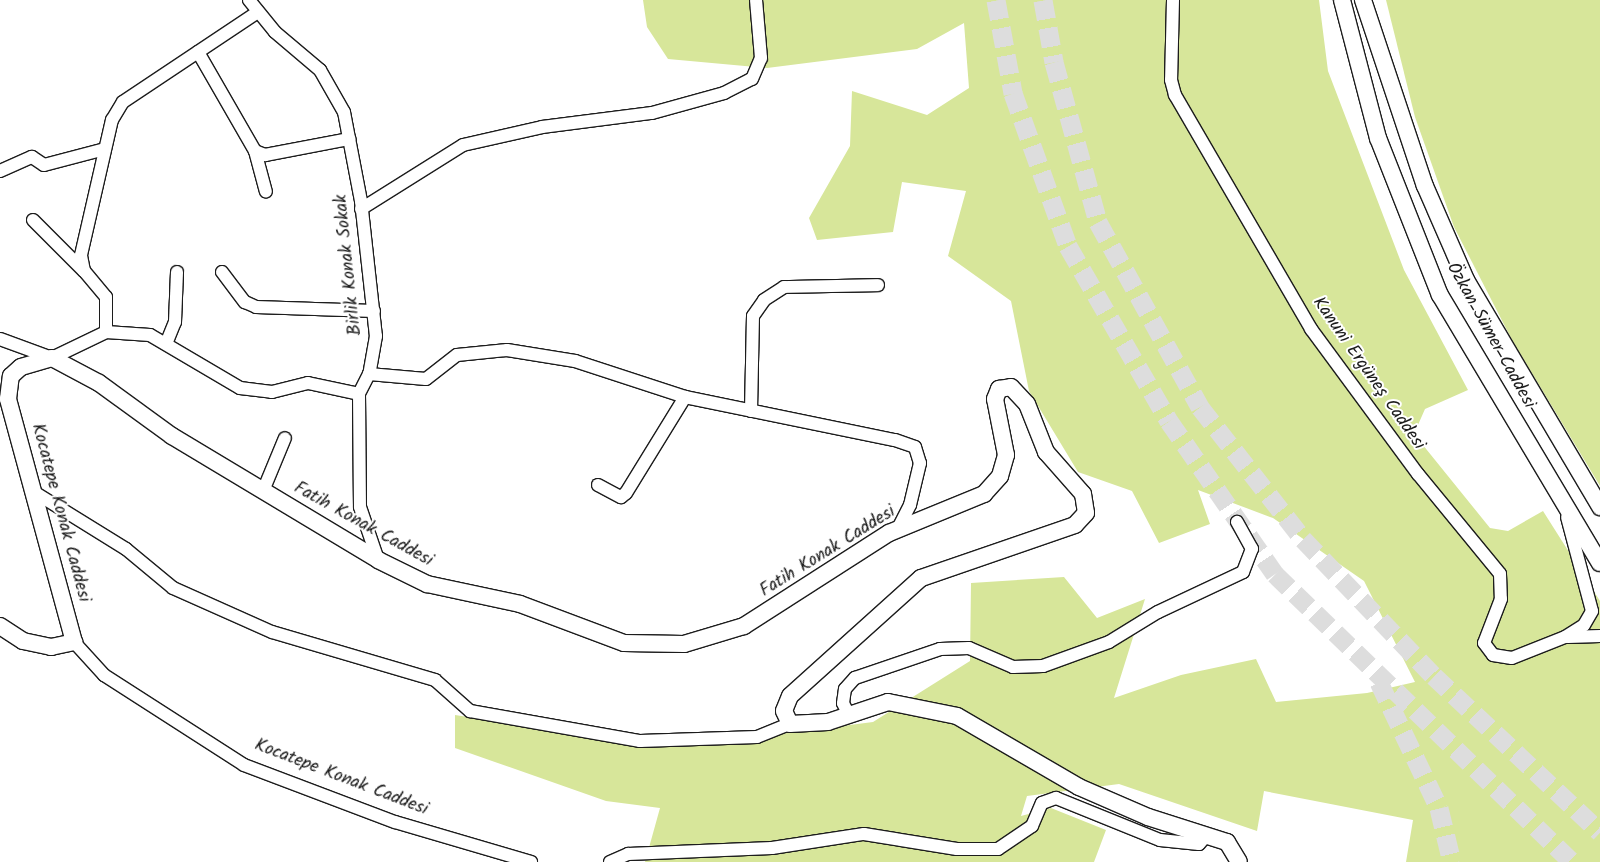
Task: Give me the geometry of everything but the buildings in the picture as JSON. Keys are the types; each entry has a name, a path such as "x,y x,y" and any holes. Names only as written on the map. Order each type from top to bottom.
{"main road":[{"name":"Özkan Sümer Caddesi","path":"1342,0 1378,138 1440,295 1600,563"},
{"name":"Özkan Sümer Caddesi","path":"1363,0 1424,186 1466,280 1600,507"},
{"name":"Fatih Konak Caddesi","path":"52,358 99,383 172,436 378,560 427,584 520,604 624,643 684,644 752,622 898,529 984,494 1000,476 1006,455 995,399 999,389 1011,387 1027,404 1046,452 1084,494 1086,513 1075,525 921,578 902,591 790,696 784,711 790,724"},
{"name":"Kocatepe Konak Caddesi","path":"52,358 21,367 11,376 8,399 34,492 38,520 74,642"},
{"path":"0,626 23,641 51,647 74,642"},
{"path":"790,724 828,722 888,702 957,716 1079,787 1206,836 1227,842 1239,862"}],"street":[{"name":"Birlik Konak Sokak","path":"249,0 275,32 320,70 336,93 350,139 362,209 376,336 370,374 359,394 360,507 378,560"},
{"path":"362,209 463,145 542,127 652,113 724,93 752,79 761,58 756,0"},
{"name":"Kanuni Ergüneş Caddesi","path":"1173,0 1171,80 1175,95 1311,329 1418,474 1500,574 1501,599 1486,631 1487,649 1499,658 1512,658 1565,637"},
{"path":"84,271 81,255 105,149 112,120 123,102 258,12"},
{"path":"198,52 256,151 266,192"},
{"path":"256,151 265,155 350,139"},
{"path":"0,171 32,157 44,165 105,149"},
{"path":"33,220 84,271 106,297 106,332"},
{"path":"166,344 175,322 177,272"},
{"path":"222,272 245,302 256,307 374,311"},
{"path":"751,412 753,316 764,300 784,286 878,285"},
{"path":"52,358 106,332 150,335 240,388 272,392 308,384 359,394"},
{"name":"Fatih Konak Caddesi","path":"0,339 52,358"},
{"path":"370,374 426,379 457,355 507,350 575,362 685,397 916,448 920,463 910,505 898,529"},
{"path":"598,485 621,497 626,493 685,397"},
{"path":"263,491 285,438"},
{"path":"34,492 126,550 174,588 272,632 435,680 470,711 640,741 757,737 790,724"},
{"path":"1561,497 1592,597 1592,611 1584,625 1565,637"},
{"path":"849,715 843,703 845,689 872,668 940,649 969,648 1013,667 1043,666 1109,642 1158,612 1243,572 1252,549 1237,522"},
{"path":"1565,637 1600,636"},
{"name":"Kocatepe Konak Caddesi","path":"74,642 104,675 244,765 404,825 530,862"},
{"path":"610,862 628,854 772,848 864,834 957,849 998,849 1032,826 1042,803 1056,798 1160,840 1199,844 1206,836"}],"green space":[{"path":"643,0 1319,0 1328,71 1404,270 1468,390 1425,409 1414,434 1490,528 1508,531 1543,511 1600,601 1600,862 1406,862 1413,820 1264,791 1257,831 1119,784 1027,796 1021,816 1051,808 1106,830 1094,862 645,862 660,808 606,801 455,748 455,715 585,735 757,737 873,722 970,661 971,583 1064,577 1097,618 1145,599 1114,698 1181,675 1256,659 1276,702 1367,693 1415,682 1364,581 1273,518 1198,490 1210,524 1159,543 1132,491 1078,472 1029,391 1011,301 948,256 966,191 902,182 893,232 817,240 809,218 850,146 852,91 927,115 969,88 964,23 917,49 767,68 668,59 647,27"},
{"path":"1386,0 1600,0 1600,486 1512,340 1454,227 1415,117"}],"tunnel":[{"path":"996,0 1013,93 1068,246 1169,421 1275,574 1572,862"},
{"path":"1043,0 1054,62 1098,222 1200,407 1303,539 1434,676 1600,832"},
{"path":"1379,682 1439,808 1452,862"}]}
